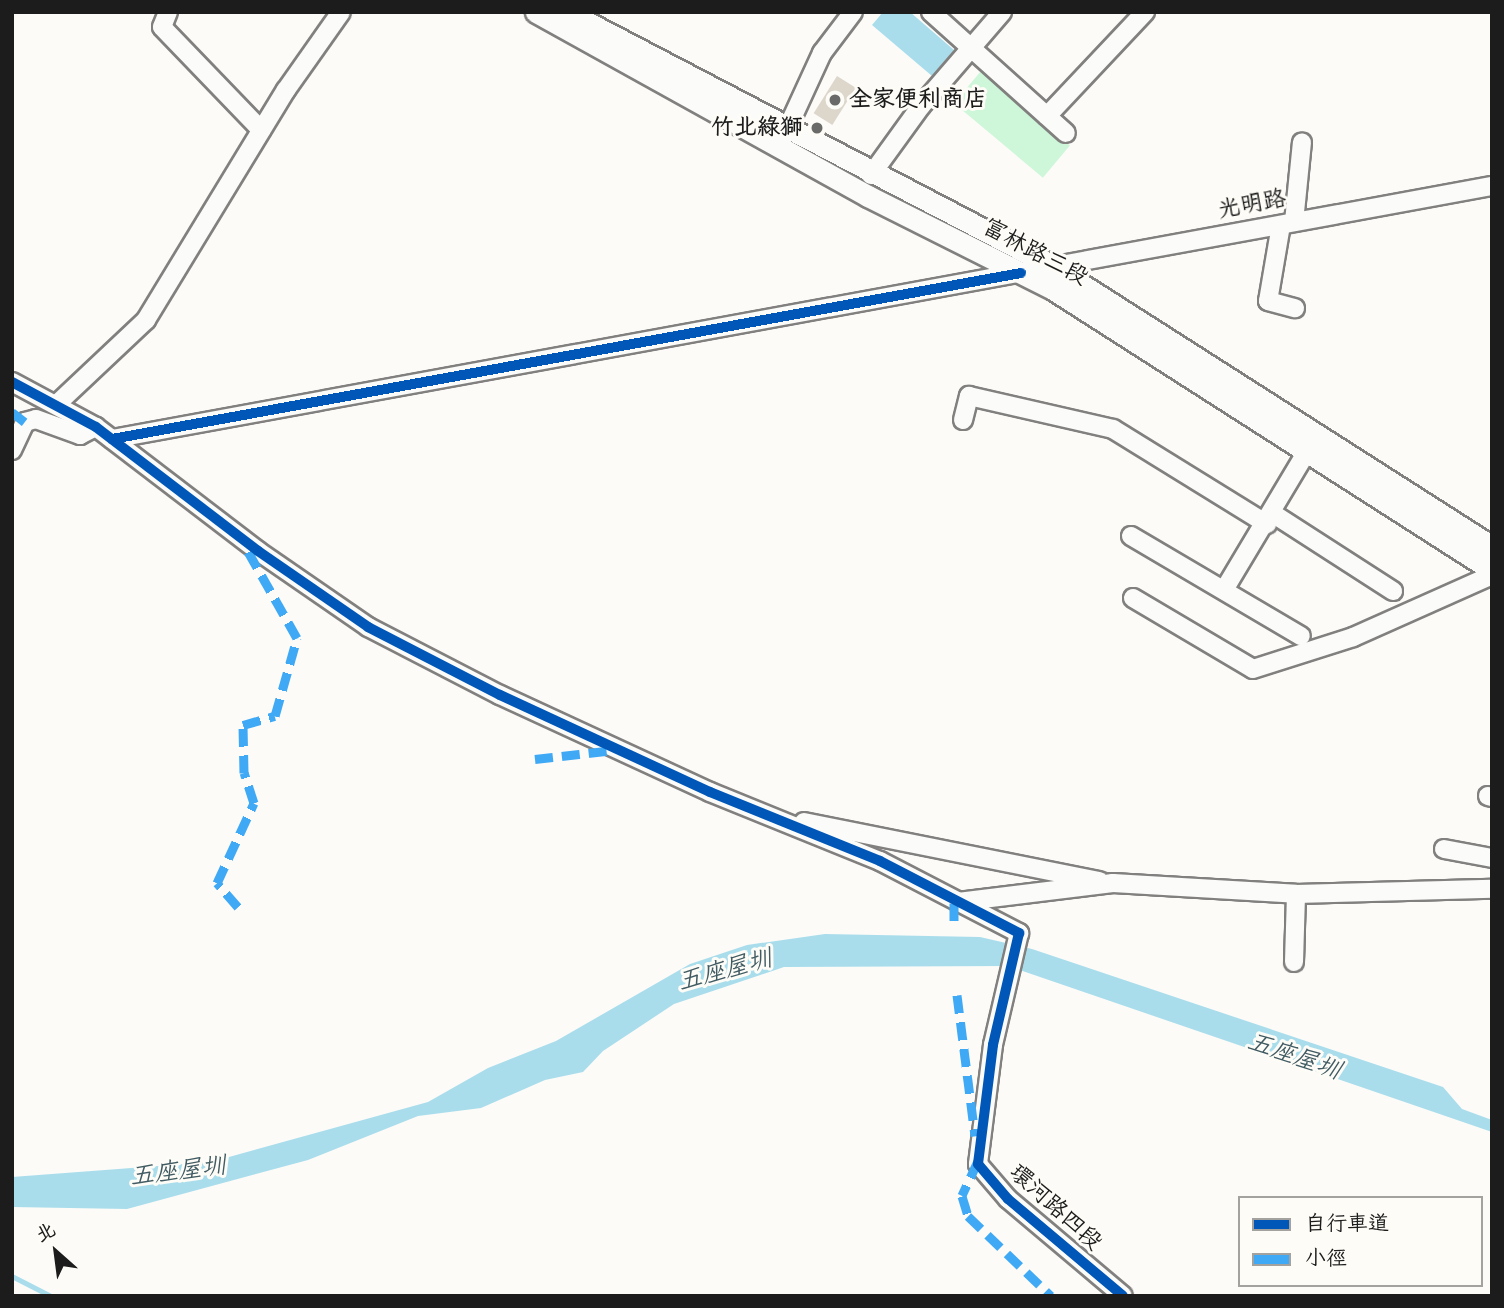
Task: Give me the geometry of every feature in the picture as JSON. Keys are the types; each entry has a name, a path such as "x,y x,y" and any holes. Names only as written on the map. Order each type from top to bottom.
{"main road":[{"name":"富林路三段","path":"536,12 783,139 871,175 1049,264 1312,442 1492,570"},
{"name":"富林路三段","path":"567,12 1492,547"}],"street":[{"path":"168,12 162,27 261,130"},
{"path":"58,403 146,320 261,130 341,12"},
{"path":"783,139 822,52 853,12"},
{"path":"931,12 1066,133"},
{"path":"871,175 1002,12"},
{"path":"1047,116 1145,12"},
{"path":"1295,308 1268,301 1287,223 1302,142"},
{"name":"光明路","path":"112,439 1021,273 1049,264 1492,186"},
{"path":"12,382 58,403 96,427 258,551 368,626 499,695 769,816 880,861 954,903 1113,883"},
{"path":"963,420 969,396 1113,429 1393,592"},
{"path":"12,450 25,422 36,419 80,435 96,427"},
{"path":"1224,590 1312,442"},
{"path":"1131,536 1301,636"},
{"path":"1133,598 1252,669 1353,637 1492,575"},
{"path":"769,816 1113,883 1296,894 1492,890"},
{"path":"1444,849 1492,859"},
{"path":"1293,962 1296,894"},
{"name":"環河路四段","path":"954,903 1019,933 1000,1018 978,1164 1009,1199 1123,1296"}],"green space":[{"path":"981,71 1070,146 1043,178 954,103"}],"water":[{"path":"883,12 910,12 954,50 932,76 872,25"},
{"name":"五座屋圳","path":"825,934 980,937 1032,949 1443,1087 1462,1109 1492,1120 1492,1132 1008,966 784,967 674,1004 603,1051 583,1072 545,1080 481,1108 418,1116 308,1160 127,1209 12,1207 12,1177 211,1162 428,1102 488,1068 556,1041 690,964 747,945"}],"building":[{"name":"全家便利商店","path":"837,76 856,88 832,125 814,113"}],"waterway":[{"path":"12,1276 51,1296"}],"marked path":[{"path":"12,412 25,422"},
{"path":"238,907 217,883 254,803 244,773 243,725 275,716 297,638 245,546"},
{"path":"535,759 614,750"},
{"path":"954,903 954,926"},
{"path":"957,995 975,1136"},
{"path":"978,1161 962,1196 968,1216 1051,1296"}],"cycle path":[{"path":"112,439 1021,273"},
{"path":"12,382 96,427 258,551 368,627 500,695 710,792 880,861 1019,933 993,1045 978,1164 1008,1199 1123,1296"}],"place":[{"name":"全家便利商店","path":"835,100"},
{"name":"竹北綠獅","path":"817,128"}]}
